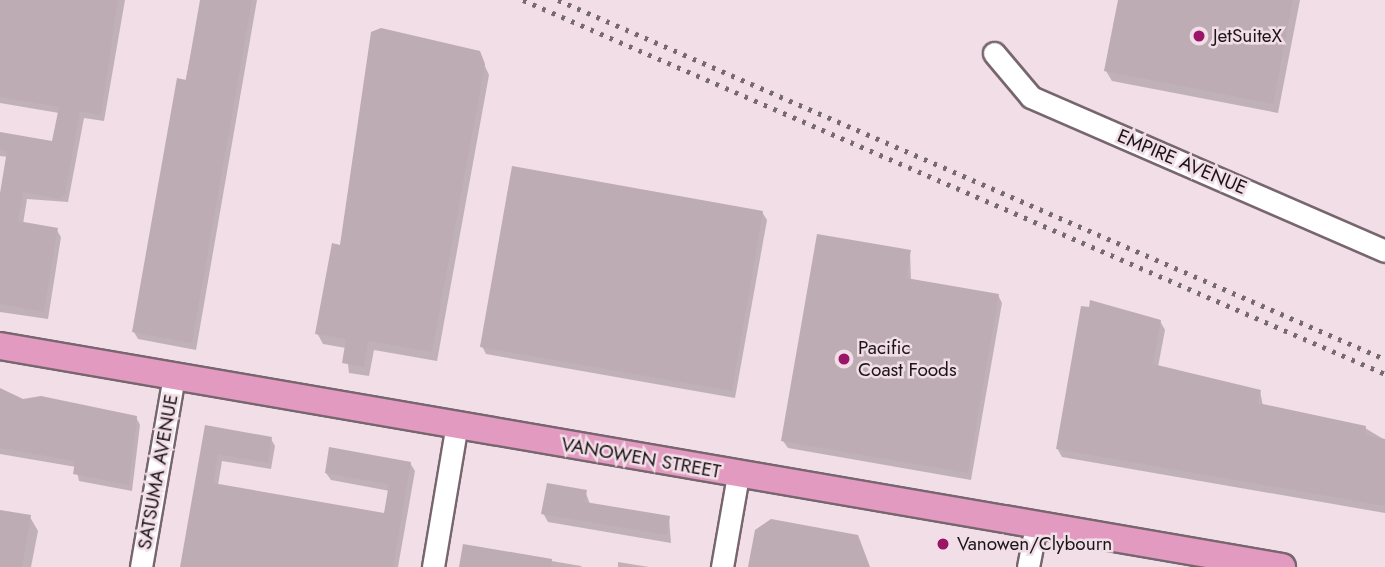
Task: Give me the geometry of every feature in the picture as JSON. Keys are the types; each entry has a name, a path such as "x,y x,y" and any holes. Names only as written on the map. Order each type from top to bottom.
{"main road":[{"name":"VANOWEN STREET","path":"0,346 1282,567"}],"street":[{"name":"EMPIRE AVENUE","path":"994,53 1031,97 1385,251"},
{"name":"SATSUMA AVENUE","path":"141,567 174,376"},
{"path":"433,567 457,424"},
{"path":"722,567 738,475"},
{"path":"1028,567 1036,526"}],"building":[{"path":"0,0 118,0 101,115 80,111 65,194 60,199 23,192 18,221 58,228 44,312 0,304 0,193 7,151 0,150 0,132 52,141 59,107 0,97"},
{"path":"200,0 252,0 192,343 132,332 177,78 186,80"},
{"name":"JetSuiteX","path":"1118,0 1293,0 1273,104 1104,71"},
{"path":"381,28 480,51 485,64 432,352 368,341 364,367 342,363 346,339 315,334 332,243 340,245 371,32"},
{"path":"512,166 763,211 732,391 480,347"},
{"path":"817,234 911,250 906,278 999,294 968,473 781,441"},
{"path":"1090,300 1161,320 1153,364 1261,390 1258,403 1366,426 1365,435 1385,439 1385,506 1056,449 1081,306 1089,307"},
{"path":"0,388 23,399 41,396 137,416 129,485 73,474 75,461 0,448"},
{"path":"205,425 272,437 268,463 218,454 213,483 384,513 389,484 325,473 329,447 411,462 393,567 180,567"},
{"path":"547,483 587,490 585,502 670,516 667,535 541,514"},
{"path":"0,510 31,515 22,567 0,567"},
{"path":"771,519 858,535 870,567 748,567 755,530"},
{"path":"463,544 552,559 551,567 459,567"}],"railway":[{"path":"523,0 1385,374"},
{"path":"558,0 1385,359"}],"place":[{"name":"JetSuiteX","path":"1199,36"},
{"name":"Pacific Coast Foods","path":"844,359"},
{"name":"Vanowen/Clybourn","path":"943,544"}]}
